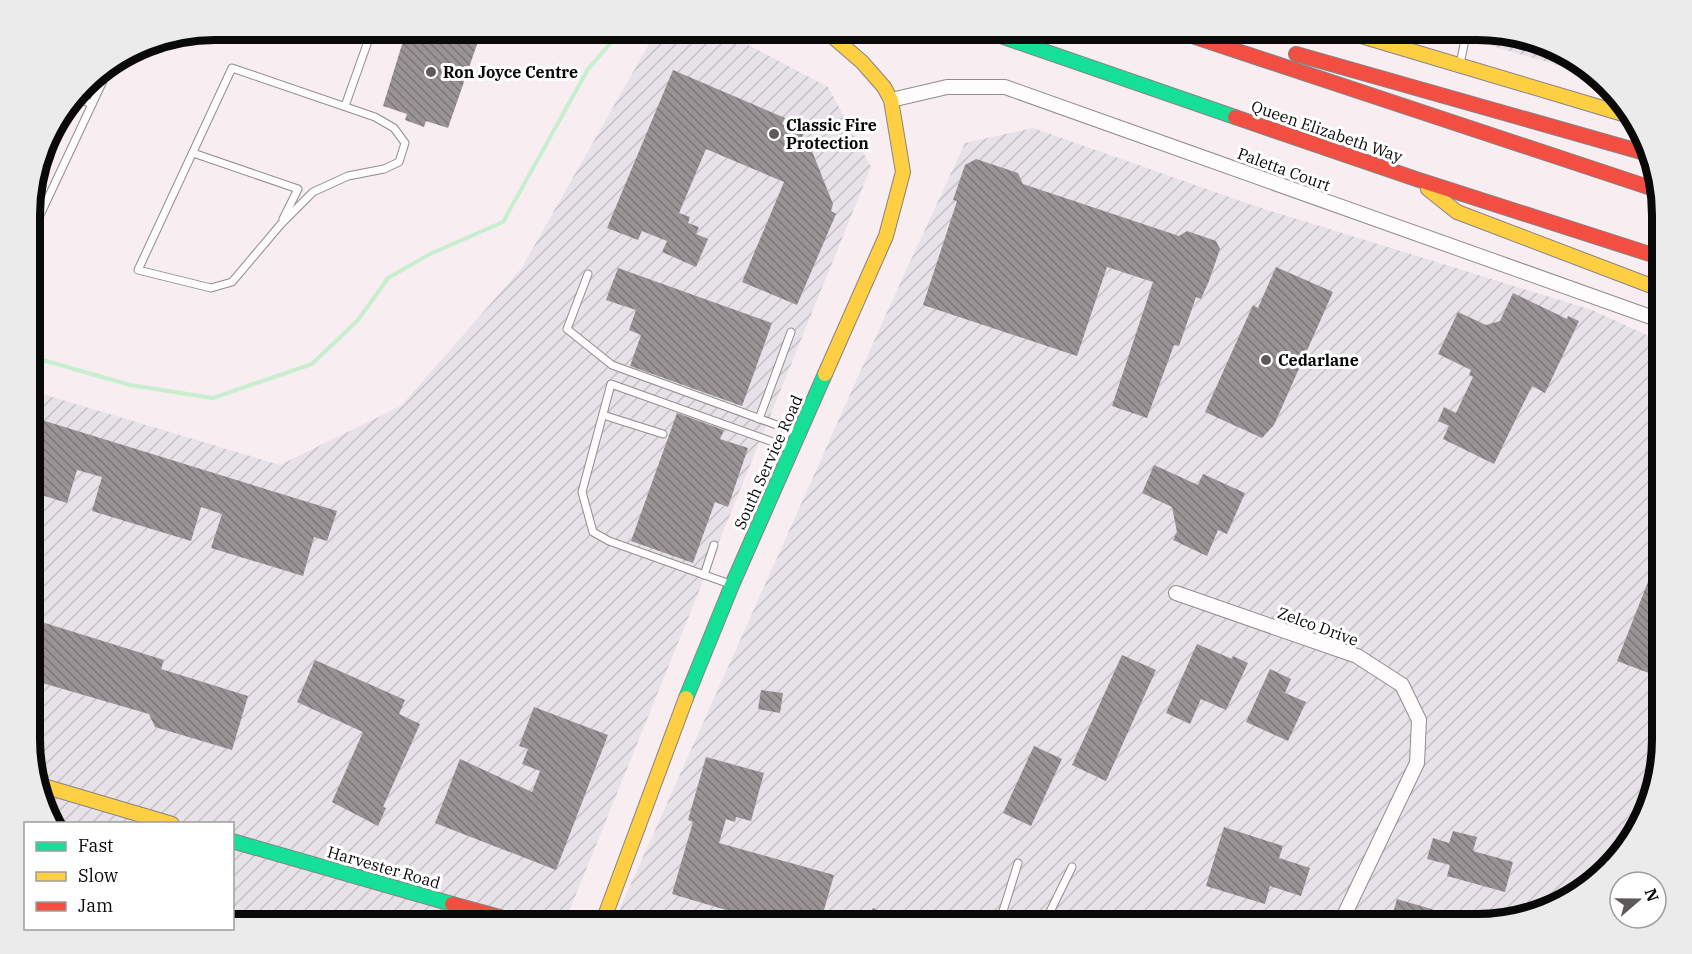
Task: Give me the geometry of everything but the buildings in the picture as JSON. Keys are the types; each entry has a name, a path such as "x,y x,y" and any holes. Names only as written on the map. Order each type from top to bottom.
{"main road":[{"name":"South Service Road","path":"606,914 664,751 732,585 886,236 903,172 891,100 884,87 862,62 837,40"},
{"name":"Queen Elizabeth Way","path":"1013,40 1416,179 1651,254"},
{"path":"1204,40 1649,187"},
{"path":"1244,40 1639,151"},
{"path":"1373,40 1618,113"},
{"path":"1416,179 1457,212 1651,286"},
{"path":"47,787 165,822"},
{"name":"Harvester Road","path":"234,842 405,892 492,914"}],"street":[{"name":"Paletta Court","path":"891,100 947,87 1005,87 1651,317"},
{"name":"Zelco Drive","path":"1176,593 1357,656 1402,686 1419,720 1417,763 1345,913"}],"lane":[{"path":"345,106 368,40"},
{"path":"1460,67 1465,40"},
{"path":"232,68 345,106 375,117 394,128 405,143 399,162 384,169 348,176 313,192 281,224 232,282 211,288 138,270 232,68"},
{"path":"41,213 102,82"},
{"path":"83,101 92,104"},
{"path":"193,153 298,189 281,224"},
{"path":"588,274 567,329 612,365 799,433"},
{"path":"759,419 791,332"},
{"path":"732,585 628,548 593,532 582,492 611,384 792,449"},
{"path":"603,415 663,434"},
{"path":"704,575 714,545"},
{"path":"1002,913 1018,863"},
{"path":"1049,913 1072,867"}],"shaded area":[{"path":"651,40 739,40 828,87 871,167 568,914 234,914 234,822 62,822 46,784 42,762 41,394 280,465 401,406 521,269"},
{"path":"1472,40 1522,46 1544,54 1574,70"},
{"path":"1033,128 1255,206 1592,310 1651,337 1650,762 1646,784 1628,826 1608,854 1592,870 1574,884 1533,904 1488,913 618,914 965,143"}],"waterway":[{"path":"41,360 130,385 213,398 312,364 358,320 388,278 430,254 503,222 588,69 613,40"}],"traffic: fast":[{"path":"1012,40 1235,117"},
{"path":"686,698 732,585 825,374"},
{"path":"234,842 452,904"}],"traffic: slow":[{"path":"825,374 886,236 903,172 891,100 884,87 862,62 837,40"},
{"path":"1375,40 1618,112"},
{"path":"1428,189 1457,212 1651,286"},
{"path":"606,914 686,698"},
{"path":"47,787 165,822"}],"traffic: jam":[{"path":"1204,40 1649,187"},
{"path":"1296,54 1639,151"},
{"path":"1235,117 1416,179 1651,254"},
{"path":"452,904 488,914"}],"place":[{"name":"Ron Joyce Centre","path":"431,72"},
{"name":"Classic Fire Protection","path":"774,134"},
{"name":"Cedarlane","path":"1266,360"}]}
